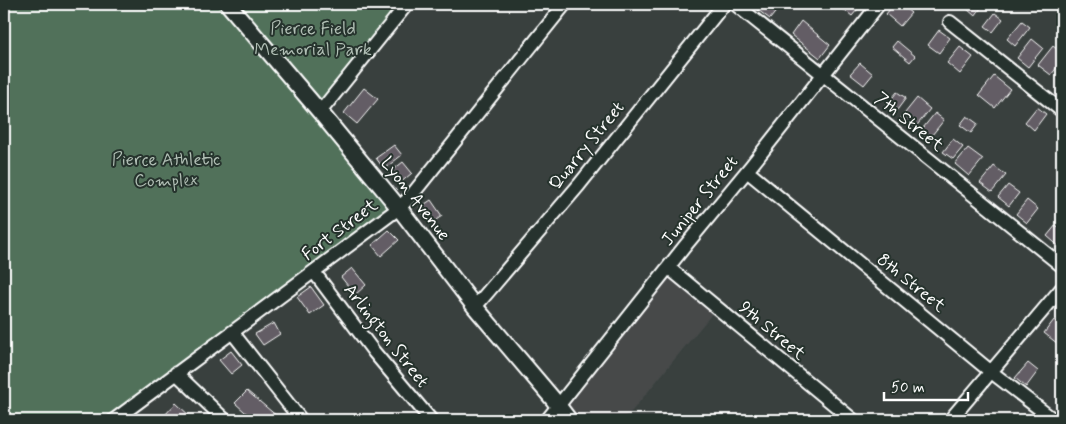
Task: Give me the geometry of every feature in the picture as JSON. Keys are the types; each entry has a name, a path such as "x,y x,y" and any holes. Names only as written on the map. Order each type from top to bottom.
{"street":[{"name":"Lyon Avenue","path":"228,4 399,208 475,307 558,404 569,420"},
{"path":"320,112 407,4"},
{"name":"Fort Street","path":"114,420 399,208 411,196 565,4"},
{"name":"Quarry Street","path":"475,307 579,185 724,4"},
{"name":"7th Street","path":"734,4 1062,266"},
{"name":"Juniper Street","path":"547,420 879,4"},
{"path":"950,22 1062,111"},
{"name":"8th Street","path":"747,171 990,371 1054,420"},
{"name":"9th Street","path":"669,268 853,420"},
{"name":"Arlington Street","path":"314,272 374,352 430,420"},
{"path":"950,420 1062,288"},
{"path":"232,332 301,420"},
{"path":"176,373 225,420"}],"shaded area":[{"path":"666,269 716,309 632,411 620,420 568,420 560,398"}],"green space":[{"name":"Pierce Athletic Complex","path":"4,4 402,4 323,103 394,206 110,420 4,420"}],"building":[{"path":"750,4 782,4 770,19"},
{"path":"862,4 852,16 838,5"},
{"path":"894,4 900,4 911,13 900,26 886,14"},
{"path":"971,4 984,4 975,16 967,9"},
{"path":"995,13 1003,19 993,32 985,26"},
{"path":"801,21 830,45 820,58 791,35"},
{"path":"1022,21 1030,27 1015,46 1007,39"},
{"path":"939,30 950,38 939,53 928,45"},
{"path":"1032,39 1043,48 1028,67 1017,58"},
{"path":"897,41 915,56 910,62 892,47"},
{"path":"1053,46 1062,53 1062,61 1051,75 1038,65"},
{"path":"960,47 973,57 960,74 947,63"},
{"path":"860,63 873,74 864,85 850,74"},
{"path":"994,76 1010,89 995,108 979,95"},
{"path":"364,88 378,99 357,124 344,113"},
{"path":"897,92 906,98 894,114 885,107"},
{"path":"917,98 930,109 914,129 901,118"},
{"path":"1037,107 1046,114 1034,130 1025,122"},
{"path":"935,113 944,120 928,140 919,133"},
{"path":"967,116 978,124 971,133 960,125"},
{"path":"953,139 963,147 953,159 943,152"},
{"path":"394,145 402,155 384,169 376,158"},
{"path":"968,148 983,159 969,176 955,164"},
{"path":"403,162 412,173 399,184 389,173"},
{"path":"994,166 1006,175 992,192 980,183"},
{"path":"1008,185 1019,193 1009,206 998,197"},
{"path":"431,200 442,216 430,224 419,208"},
{"path":"1027,200 1038,209 1027,223 1016,214"},
{"path":"1056,225 1062,230 1062,249 1047,236"},
{"path":"389,230 399,240 381,256 372,245"},
{"path":"352,268 366,285 355,295 341,277"},
{"path":"311,287 324,305 310,315 297,297"},
{"path":"1054,320 1062,327 1062,338 1058,344 1044,333"},
{"path":"274,323 280,334 263,345 255,334"},
{"path":"231,351 242,365 231,374 219,360"},
{"path":"1028,363 1038,371 1026,387 1015,378"},
{"path":"247,391 278,417 275,420 254,420 235,403"},
{"path":"176,403 194,420 168,420 164,416"}],"park label":[{"name":"Pierce Field Memorial Park","path":"313,39"}]}
